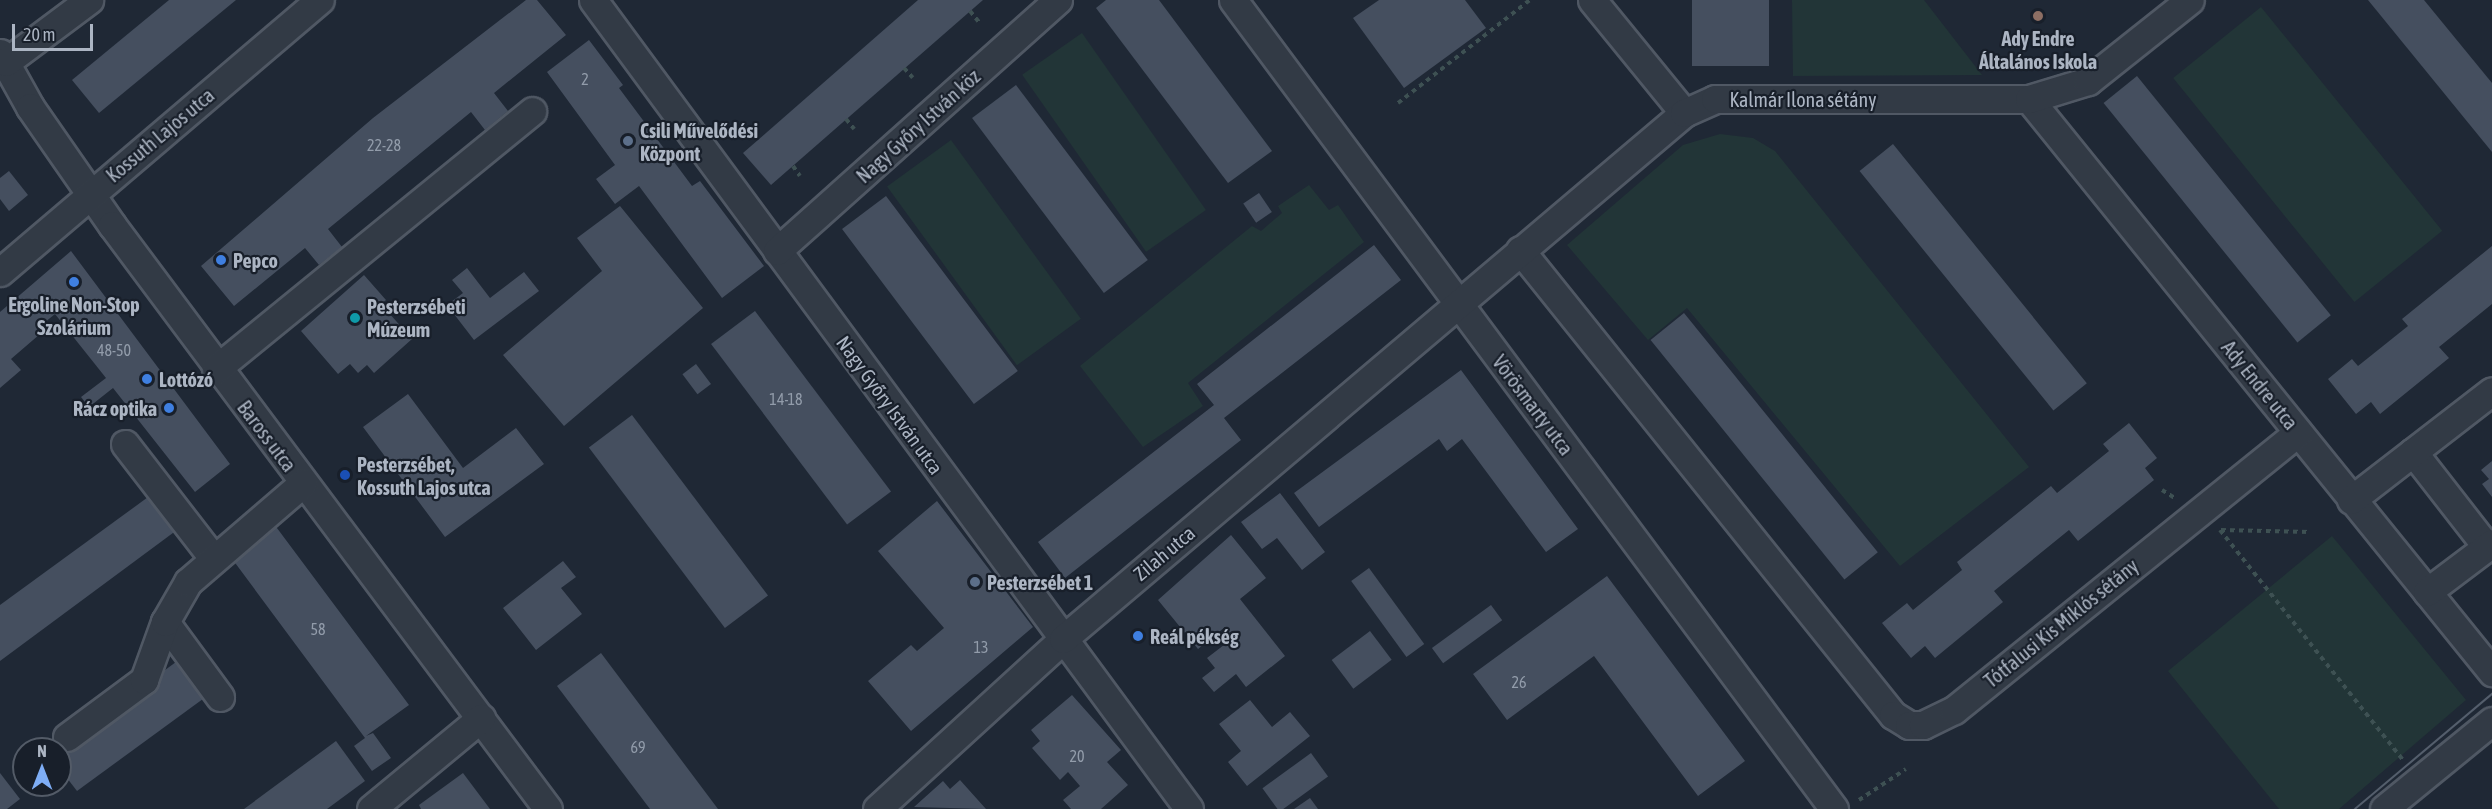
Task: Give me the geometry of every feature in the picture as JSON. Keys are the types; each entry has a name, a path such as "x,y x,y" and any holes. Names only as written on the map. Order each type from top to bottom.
{"street":[{"path":"3,58 89,0"},
{"name":"Kossuth Lajos utca","path":"0,272 320,0"},
{"name":"Nagy Győry István utca","path":"593,0 1189,809"},
{"name":"Nagy Győry István köz","path":"777,251 1058,0"},
{"name":"Vörösmarty utca","path":"1233,0 1458,303 1842,807"},
{"path":"1592,0 1684,113"},
{"name":"Kalmár Ilona sétány","path":"1458,303 1684,113 1715,99 2029,99 2088,81 2190,0"},
{"name":"Baross utca","path":"3,58 30,107 216,369 548,809"},
{"name":"Ady Endre utca","path":"2029,99 2492,672"},
{"path":"216,369 532,111"},
{"name":"Tótfalusi Kis Miklós sétány","path":"1520,250 1893,716 1909,725 1923,726 1954,710 2298,432"},
{"name":"Zilah utca","path":"877,809 1063,639 1458,303"},
{"path":"2351,500 2492,391"},
{"path":"125,444 214,559"},
{"path":"2413,452 2489,545 2427,591"},
{"path":"67,737 144,680 165,622 188,582 303,483"},
{"path":"165,622 220,697"},
{"path":"371,809 481,718"},
{"path":"2384,809 2492,721"}],"path":[{"path":"1398,103 1530,0"},
{"path":"970,11 979,22"},
{"path":"904,68 913,78"},
{"path":"846,119 854,129"},
{"path":"792,166 800,176"},
{"path":"2162,490 2220,530 2403,760"},
{"path":"2220,530 2311,532"},
{"path":"1842,807 1906,769"}],"shaded area":[{"path":"1792,0 1924,0 1982,75 1793,76"},
{"path":"2261,7 2442,231 2354,302 2173,78"},
{"path":"1082,33 1206,210 1146,252 1022,75"},
{"path":"1720,134 1753,138 1775,151 2029,467 1900,566 1687,308 1648,340 1567,245 1683,145"},
{"path":"951,140 1081,319 1017,365 887,186"},
{"path":"1309,185 1329,210 1338,205 1364,242 1188,383 1203,406 1143,447 1080,366 1252,226 1261,231 1282,213 1278,206"},
{"path":"2332,536 2466,700 2339,809 2279,809 2168,671"}],"building":[{"path":"169,0 236,0 99,113 72,80"},
{"path":"526,0 537,0 566,35 494,93 508,111 485,130 471,112 328,229 342,247 319,265 305,248 234,306 201,266 373,118"},
{"path":"918,0 983,0 771,185 743,153"},
{"path":"1106,0 1159,0 1272,151 1228,183 1096,8"},
{"path":"1379,0 1465,0 1486,28 1404,88 1353,18"},
{"path":"1692,0 1769,0 1769,66 1692,66"},
{"path":"2368,0 2424,0 2492,83 2492,152"},
{"path":"589,40 623,85 619,88 692,186 700,181 764,266 722,298 639,186 615,204 596,179 615,165 547,72"},
{"path":"2137,76 2331,315 2297,342 2104,103"},
{"path":"1016,85 1148,260 1104,293 972,118"},
{"path":"1893,144 2087,383 2053,410 1860,171"},
{"path":"9,171 28,195 9,211 0,199 0,178"},
{"path":"1259,193 1272,212 1256,223 1243,204"},
{"path":"886,196 1018,371 974,404 842,229"},
{"path":"620,206 703,308 564,426 503,355 602,271 577,238"},
{"path":"1374,245 1401,280 1224,418 1241,440 1065,578 1038,542 1214,405 1197,384"},
{"path":"2492,246 2492,304 2439,347 2449,358 2380,414 2371,402 2356,414 2328,379 2352,359 2358,366 2408,326 2402,319"},
{"path":"71,251 230,464 195,492 113,388 89,407 81,397 106,378 55,314 44,323 47,328 11,359 21,370 0,388 0,312"},
{"path":"467,268 490,298 524,272 539,291 474,340 447,305 463,293 452,280"},
{"name":"Pesterzsébeti Múzeum","path":"364,275 386,300 381,304 412,339 374,373 367,365 358,373 350,364 338,374 301,331"},
{"path":"755,311 891,491 847,525 711,344"},
{"path":"1684,313 1878,552 1844,579 1651,340"},
{"path":"696,364 711,384 697,394 682,374"},
{"path":"1461,370 1578,529 1546,552 1462,439 1447,451 1439,439 1319,527 1294,493"},
{"path":"408,394 463,468 516,428 544,464 445,537 363,427"},
{"path":"632,415 768,595 725,628 589,447"},
{"path":"2129,423 2157,458 2145,468 2154,480 2078,541 2069,530 1994,591 2003,602 1935,658 1925,646 1911,658 1882,623 1907,603 1913,610 1962,570 1957,562 2051,486 2057,493 2109,451 2103,444"},
{"path":"2492,461 2492,497 2482,484 2489,479 2481,470"},
{"path":"155,492 181,527 0,661 0,605"},
{"path":"1280,493 1325,552 1302,570 1277,538 1262,549 1241,522"},
{"path":"937,501 1033,627 911,731 868,681 911,645 917,651 944,628 878,551"},
{"path":"271,520 409,705 366,736 373,733 391,758 372,771 354,746 365,738 227,552"},
{"path":"1231,535 1266,578 1240,599 1285,656 1246,687 1236,674 1214,692 1202,678 1215,668 1207,658 1233,638 1225,627 1198,649 1158,600"},
{"path":"563,561 576,577 561,588 582,614 536,650 503,608"},
{"path":"1369,568 1424,644 1406,657 1351,581"},
{"path":"1607,576 1745,761 1698,796 1594,656 1507,720 1473,674"},
{"path":"1491,605 1502,620 1443,663 1432,648"},
{"path":"1370,631 1392,660 1353,689 1332,660"},
{"path":"601,653 718,809 650,809 557,686"},
{"path":"180,659 207,696 77,791 72,785 72,739"},
{"path":"1072,695 1121,750 1107,762 1128,785 1101,809 1071,809 1063,800 1080,786 1068,772 1060,780 1032,748 1040,741 1031,730"},
{"path":"1250,700 1272,727 1290,712 1310,736 1247,786 1228,762 1241,751 1219,724"},
{"path":"336,741 365,781 327,809 244,809"},
{"path":"1311,753 1328,776 1283,809 1278,809 1262,788"},
{"path":"0,773 12,789 12,797 20,799 7,809 0,809"},
{"path":"463,773 490,809 421,809 419,805"},
{"path":"960,780 986,809 914,807 943,781 950,789"},
{"path":"1310,798 1318,809 1294,809"}],"tram line":[{"path":"2355,809 2492,694"}],"place":[{"name":"Ady Endre Általános Iskola","path":"2038,16"},
{"name":"Csili Művelődési Központ","path":"628,141"},
{"name":"Pepco","path":"221,260"},
{"name":"Ergoline Non-Stop Szolárium","path":"74,282"},
{"name":"Pesterzsébeti Múzeum","path":"355,318"},
{"name":"Lottózó","path":"147,379"},
{"name":"Rácz optika","path":"169,408"},
{"name":"Pesterzsébet, Kossuth Lajos utca","path":"345,475"},
{"name":"Pesterzsébet 1","path":"975,582"},
{"name":"Reál pékség","path":"1138,636"}]}
